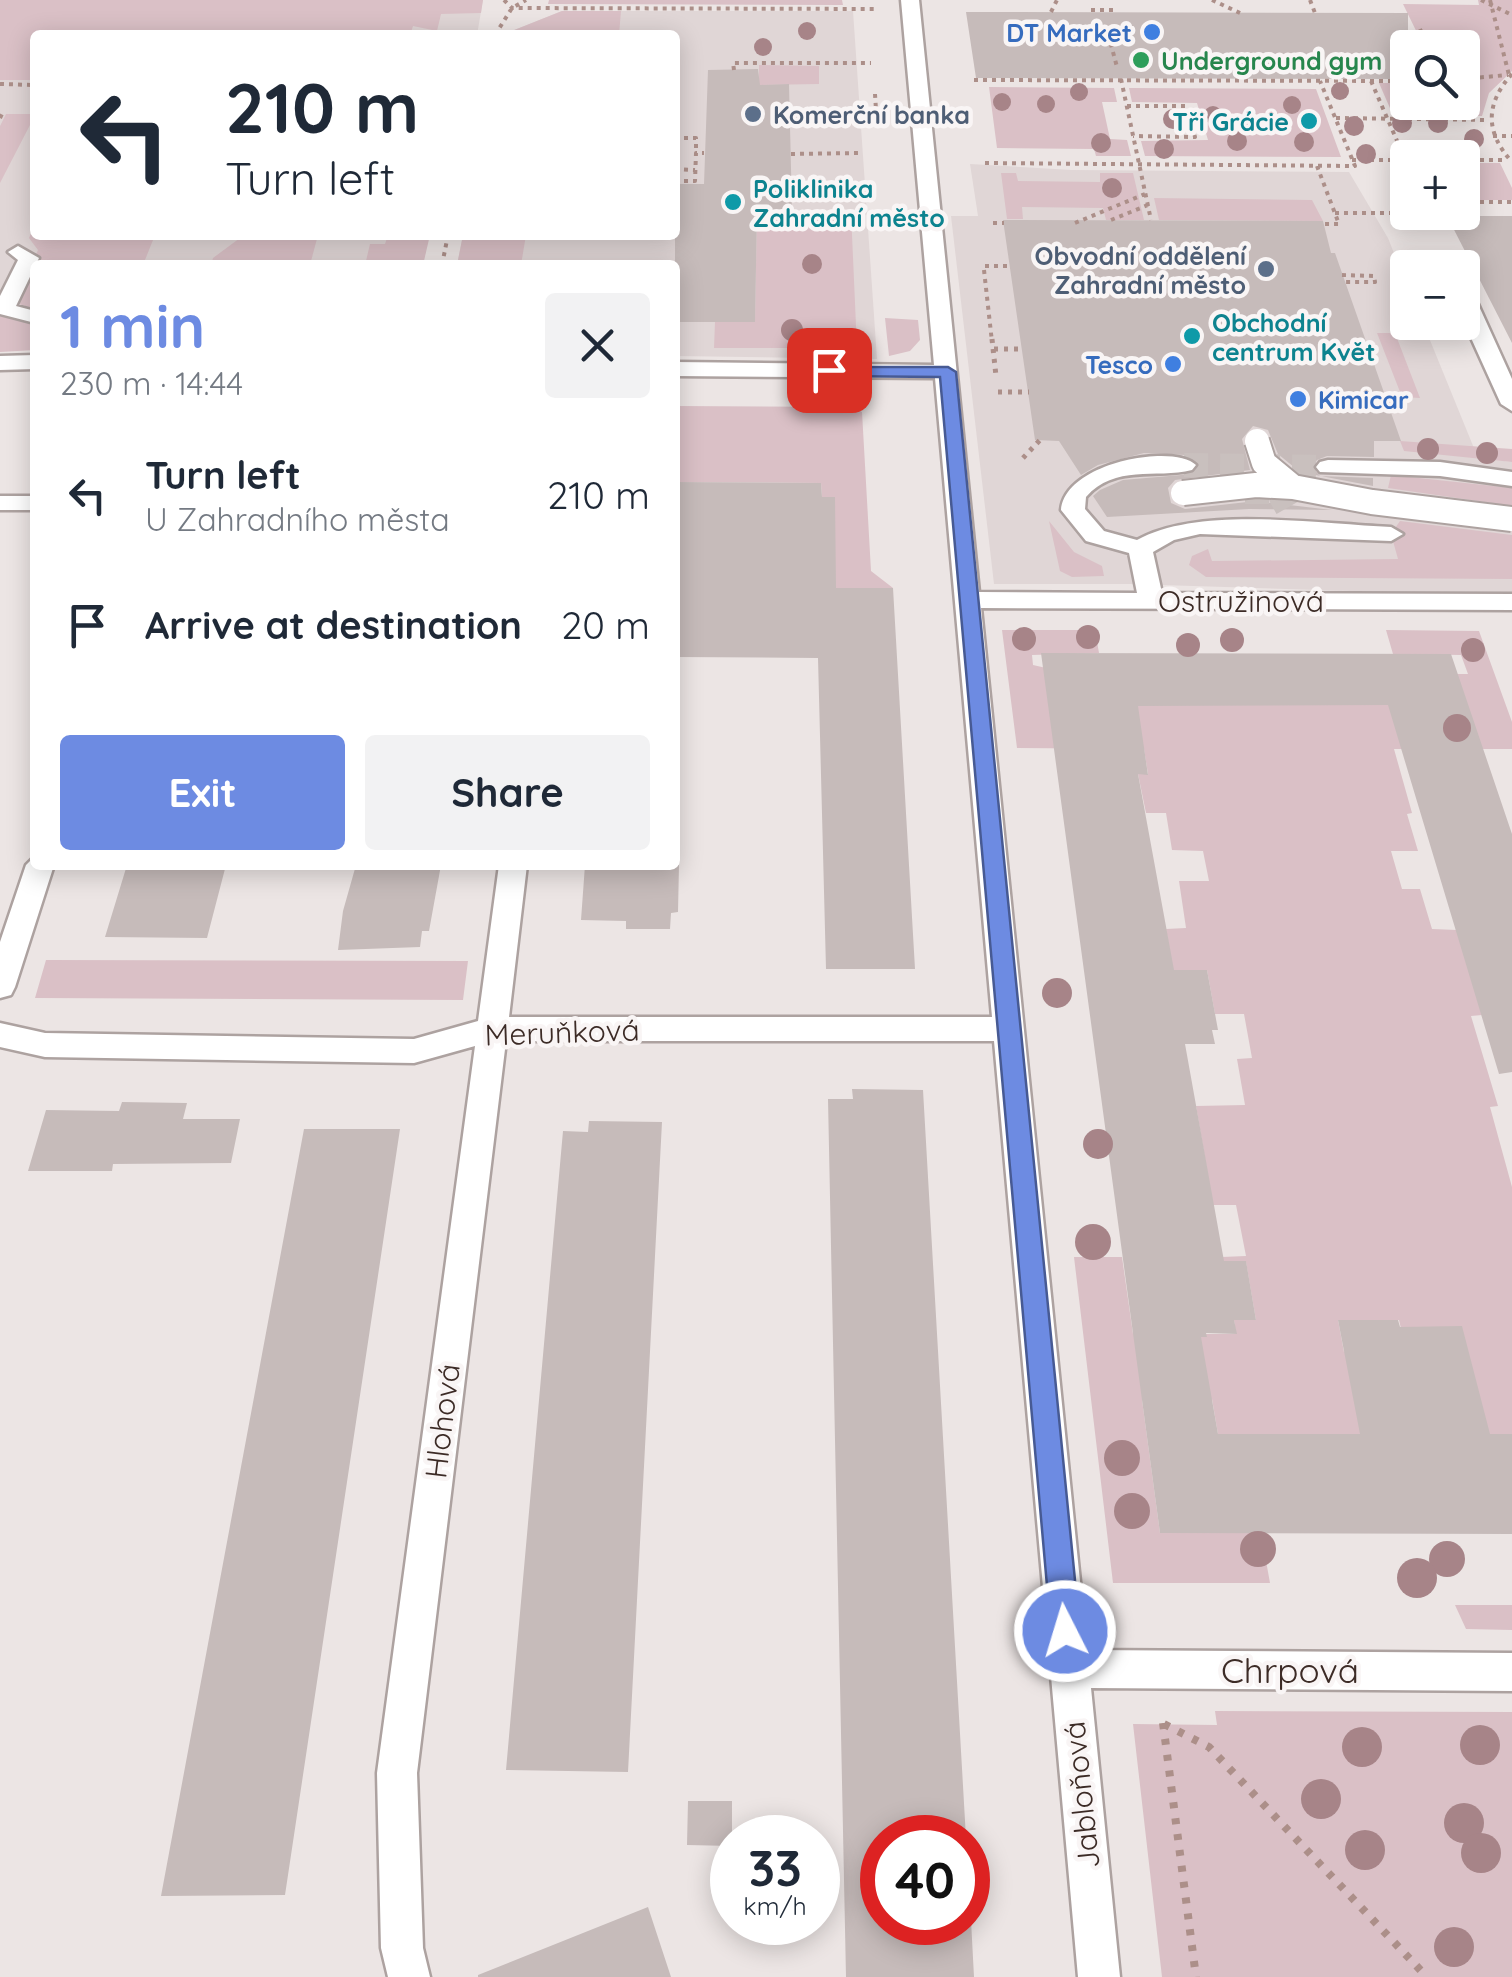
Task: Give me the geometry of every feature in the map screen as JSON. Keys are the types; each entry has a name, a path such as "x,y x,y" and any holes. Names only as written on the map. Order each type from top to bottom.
{"street":[{"name":"Jabloňová","path":"910,0 1099,1977"},
{"path":"18,252 29,258 2,309 30,316"},
{"path":"1480,333 1512,404"},
{"path":"0,363 30,362"},
{"path":"680,369 948,372"},
{"path":"1257,441 1264,463 1292,508"},
{"path":"1140,549 1086,526 1072,510 1074,496 1092,477 1126,468 1184,465"},
{"path":"1328,467 1440,469 1512,479"},
{"path":"1183,493 1256,485 1292,508 1391,534"},
{"path":"1140,549 1166,534 1292,508 1372,502 1512,519"},
{"path":"0,503 30,503"},
{"path":"1086,526 1103,511"},
{"path":"1140,549 1151,601"},
{"name":"Ostružinová","path":"970,600 1512,602"},
{"path":"0,987 38,870"},
{"name":"Hlohová","path":"409,1977 402,1948 397,1773 513,870"},
{"name":"Meruňková","path":"0,1035 44,1045 414,1051 493,1028 1008,1028"},
{"name":"Chrpová","path":"1069,1669 1512,1672"}],"path":[{"path":"504,0 512,8 876,10"},
{"path":"498,30 512,8 526,0"},
{"path":"574,0 592,7"},
{"path":"1051,12 1056,0"},
{"path":"1103,11 1106,0"},
{"path":"1212,0 1240,13"},
{"path":"1310,0 1315,13"},
{"path":"1481,0 1512,16"},
{"path":"1490,0 1511,75"},
{"path":"1091,10 1113,10"},
{"path":"1106,26 1117,67"},
{"path":"734,70 734,63 871,63"},
{"path":"1480,78 1511,75"},
{"path":"1510,161 1493,136 1488,120 1492,98 1511,75"},
{"path":"1121,79 1151,220"},
{"path":"974,80 1390,81"},
{"path":"985,163 1355,166 1320,81"},
{"path":"1372,81 1397,140"},
{"path":"0,84 30,85"},
{"path":"1127,106 1187,106 1196,137 1134,136"},
{"path":"0,118 4,112"},
{"path":"1336,118 1488,120"},
{"path":"790,122 877,122"},
{"path":"1493,136 1512,136"},
{"path":"680,138 696,138 695,181 680,181"},
{"path":"696,153 704,153"},
{"path":"790,154 859,154"},
{"path":"1352,160 1390,161"},
{"path":"1480,160 1510,161"},
{"path":"1317,166 1339,224 1324,224"},
{"path":"680,170 695,170"},
{"path":"791,193 860,192"},
{"path":"1076,223 1146,194"},
{"path":"1480,202 1512,202"},
{"path":"1111,220 1148,205"},
{"path":"1335,212 1390,214"},
{"path":"993,223 1004,223"},
{"path":"996,376 984,268 1010,266"},
{"path":"1374,276 1375,282 1343,279 1374,276"},
{"path":"994,348 1022,349"},
{"path":"998,392 1028,392"},
{"path":"1022,458 1040,440"},
{"path":"1148,1714 1210,1747 1427,1977"},
{"path":"1164,1724 1196,1977"}],"shaded area":[{"path":"0,0 483,0 478,30 30,30 30,240 428,240 424,260 30,260 30,333 0,333"},
{"path":"0,0 483,0 481,13 441,14 437,30 413,26 412,30 30,30 30,80 0,80"},
{"path":"549,0 842,0 843,5 548,4"},
{"path":"1478,0 1512,0 1512,71 1489,93 1482,116 1480,30 1416,30 1403,4 1479,5"},
{"path":"562,11 853,11 877,359 680,356 680,260 458,260 462,240 680,240 680,30 514,30"},
{"path":"562,11 621,11 619,30 514,30"},
{"path":"759,65 819,66 819,84 759,85"},
{"path":"1379,83 1390,83 1390,108"},
{"path":"989,87 1114,88 1117,102 1102,102 1110,139 1127,140 1131,156 1096,156 1094,149 997,148"},
{"path":"1129,88 1316,89 1341,157 1145,156 1141,141 1208,140 1197,103 1132,102"},
{"path":"6,114 30,114 30,125 0,183 0,126"},
{"path":"1480,163 1500,163 1512,188 1512,200 1480,200"},
{"path":"970,164 1072,170 1349,172 1393,250 1390,340 1430,340 1478,458 1512,462 1512,596 1130,584 994,584 951,216 978,216"},
{"path":"1001,173 1016,173 1018,181 1100,182 1100,173 1133,173 1144,220 1106,220 1103,208 1022,207 1023,219 1007,219"},
{"path":"1154,198 1312,200 1323,221 1159,220"},
{"path":"757,211 851,212 857,348 714,348 715,322 755,322"},
{"path":"30,240 153,240 145,260 33,260 38,250"},
{"path":"237,240 317,240 311,260 213,258"},
{"path":"386,240 429,240 424,260 366,260 370,244 385,244"},
{"path":"462,240 525,240 522,260 458,260"},
{"path":"30,267 30,307 19,304 16,296"},
{"path":"0,313 30,322 30,350 0,352"},
{"path":"885,318 918,320 920,340 910,351 889,356"},
{"path":"1377,333 1390,333 1390,340 1398,340 1420,398 1402,397"},
{"path":"680,406 853,407 862,412 871,571 893,588 680,588 822,497 821,483 680,482"},
{"path":"1400,441 1512,449 1512,462 1404,451"},
{"path":"1391,475 1512,488 1512,506 1388,488"},
{"path":"1049,521 1074,552 1102,566 1104,576 1072,577 1060,571"},
{"path":"1400,521 1512,535 1512,579 1206,577 1189,565 1192,556 1208,549 1212,561 1398,559 1391,534"},
{"path":"1002,630 1095,630 1099,653 1032,655 1033,665 1208,705 1467,705 1457,674 1468,674 1461,655 1393,654 1386,630 1479,631 1512,722 1512,749 1394,749 1418,851 1391,851 1402,889 1420,889 1432,929 1457,930 1482,1015 1471,1016 1498,1106 1490,1107 1512,1187 1512,1434 1218,1434 1212,1399 1142,1400 1160,1533 1261,1533 1270,1583 1113,1583 1074,1257 1122,1257 1133,1334 1236,1334 1234,1320 1256,1320 1246,1262 1223,1261 1222,1257 1246,1256 1236,1205 1213,1205 1196,1106 1245,1105 1237,1059 1252,1058 1244,1014 1215,1014 1207,970 1173,970 1166,929 1186,928 1179,881 1209,881 1203,851 1172,850 1166,813 1146,813 1138,774 1148,774 1144,749 1017,748","holes":["1338,1320 1399,1320 1406,1350 1344,1352"]},
{"path":"46,960 468,961 463,1000 35,998"},
{"path":"1455,1605 1512,1605 1512,1630 1466,1629"},
{"path":"1215,1711 1512,1712 1512,1977 1162,1977 1133,1724 1217,1725"}],"building":[{"path":"966,12 1408,13 1408,30 1390,30 1390,79 976,78"},
{"name":"Poliklinika Zahradní město","path":"758,69 760,85 789,84 792,211 757,211 755,322 680,322 680,260 675,260 675,240 680,240 680,184 704,184 708,70"},
{"path":"1480,216 1512,216 1512,343 1480,280 1480,250 1464,250 1454,230 1480,230"},
{"name":"Obchodní centrum Květ","path":"1003,220 1323,221 1331,253 1335,253 1401,441 1374,441 1374,457 1327,456 1317,460 1312,467 1320,476 1300,472 1278,454 1268,430 1253,426 1242,439 1250,470 1175,480 1168,488 1171,503 1185,509 1256,501 1332,510 1249,509 1107,517 1093,496 1100,490 1123,480 1193,474 1200,464 1185,455 1144,453 1098,465 1081,475 1059,441 1035,440"},
{"path":"1321,476 1373,478 1373,486"},
{"path":"680,482 821,483 822,497 835,497 836,588 893,588 915,969 826,969 818,658 680,657"},
{"path":"1041,653 1451,654 1512,834 1512,1072 1499,1074 1388,705 1138,706 1148,775 1138,774 1174,970 1207,970 1218,1030 1212,1030 1215,1044 1185,1044 1224,1261 1246,1261 1256,1320 1234,1320 1237,1334 1206,1333 1207,1337 1201,1337 1218,1434 1360,1434 1338,1320 1398,1320 1400,1327 1462,1326 1490,1434 1512,1434 1512,1534 1160,1533"},
{"path":"125,870 225,870 207,938 105,937"},
{"path":"355,870 440,870 429,931 422,931 420,947 338,950 343,911"},
{"path":"585,870 679,870 678,912 671,913 670,929 626,929 626,921 581,920"},
{"path":"852,1089 923,1090 965,1815 860,1815 860,1945 972,1945 974,1977 846,1977 828,1099 853,1099"},
{"path":"122,1102 187,1103 183,1119 240,1119 231,1163 113,1164 112,1171 28,1171 46,1110 119,1111"},
{"path":"589,1121 662,1122 628,1772 506,1770 563,1131 588,1132"},
{"path":"304,1129 400,1129 285,1895 161,1896"},
{"path":"688,1801 732,1801 732,1815 710,1815 710,1846 687,1845"},
{"path":"648,1907 671,1977 478,1977 478,1975"}],"tunnel":[{"path":"1184,465 1328,467"},
{"path":"1245,492 1278,492 1287,508"}],"place":[{"name":"DT Market","path":"1152,32"},
{"name":"Underground gym","path":"1141,60"},
{"name":"Komerční banka","path":"753,114"},
{"name":"Tři Grácie","path":"1309,121"},
{"name":"Poliklinika Zahradní město","path":"733,202"},
{"name":"Obvodní oddělení Zahradní město","path":"1266,269"},
{"name":"Obchodní centrum Květ","path":"1192,336"},
{"name":"Tesco","path":"1173,364"},
{"name":"Kimicar","path":"1298,399"}],"route":[{"path":"829,370 948,372 1065,1631"}]}
